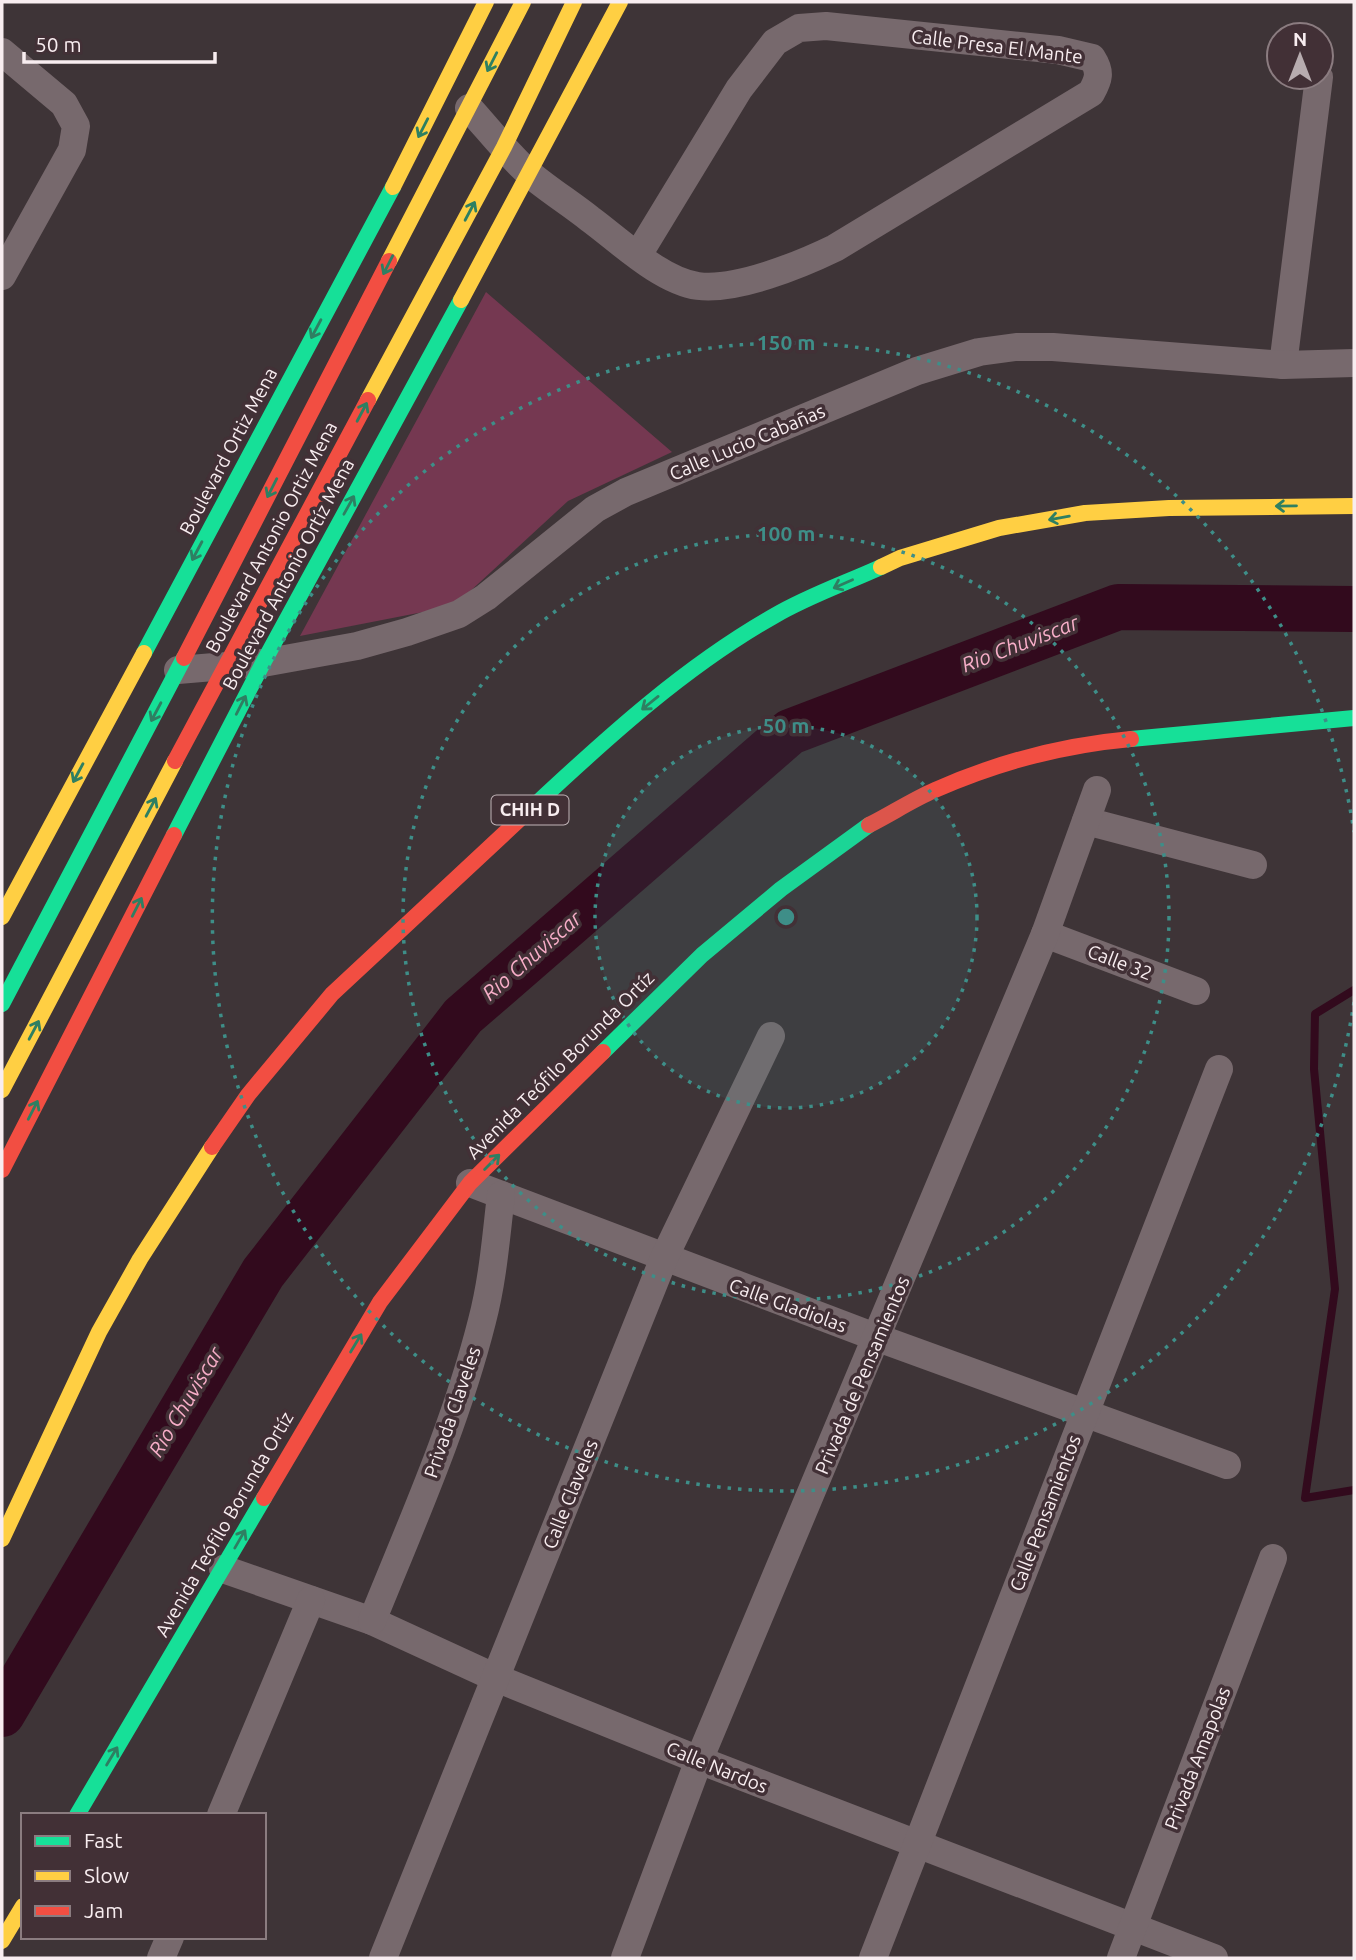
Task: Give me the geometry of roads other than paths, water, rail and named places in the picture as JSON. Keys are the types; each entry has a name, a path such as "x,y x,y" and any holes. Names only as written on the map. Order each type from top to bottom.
{"main road":[{"name":"Boulevard Ortiz Mena","path":"2,918 394,186 486,2"},
{"name":"Boulevard Antonio Ortiz Mena","path":"2,1004 523,2"},
{"name":"Boulevard Antonio Ortiz Mena","path":"2,1090 225,667 504,148 574,2"},
{"name":"Boulevard Antonio Ortíz Mena","path":"2,1170 263,663 530,174 620,2"},
{"name":"CHIH D","path":"2,1539 99,1332 140,1259 248,1095 332,994 609,736 688,672 775,615 900,558 999,528 1084,513 1169,508 1354,506"},
{"name":"Avenida Teófilo Borunda Ortíz","path":"78,1813 380,1302 470,1183 702,955 781,889 857,832 934,790 1013,761 1093,742 1354,718"},
{"path":"2,1941 21,1909"}],"street":[{"name":"Calle Presa El Mante","path":"469,108 530,174 638,255 680,283 700,286 727,285 802,264 835,248 1091,93 1098,80 1099,68 1092,58 1058,50 826,26 799,28 775,42 739,89 638,255"},
{"path":"2,52 64,104 76,126 72,150 2,276"},
{"path":"1283,365 1317,91"},
{"name":"Calle Lucio Cabañas","path":"178,670 263,663 357,646 459,614 486,597 595,509 626,492 917,371 979,352 1016,347 1053,347 1283,365 1354,363"},
{"name":"Privada de Pensamientos","path":"625,1958 699,1760 1045,934 1097,790"},
{"path":"1086,821 1253,865"},
{"name":"Calle 32","path":"1045,934 1196,990"},
{"name":"Calle Claveles","path":"383,1958 664,1258 771,1035"},
{"name":"Calle Pensamientos","path":"873,1958 1219,1069"},
{"name":"Calle Gladiolas","path":"470,1183 878,1338 1227,1465"},
{"name":"Privada Claveles","path":"372,1621 450,1427 467,1375 492,1277 501,1195"},
{"name":"Privada Amapolas","path":"1121,1958 1273,1558"},
{"name":"Calle Nardos","path":"223,1569 372,1621 496,1678 699,1760 1132,1929 1214,1958"},
{"path":"222,1813 311,1600"},
{"path":"162,1958 169,1939"}],"waterway":[{"name":"Rio Chuviscar","path":"2,1714 263,1273 463,1016 790,732 1118,607 1354,609"},
{"path":"1354,990 1315,1014 1314,1069 1335,1289 1305,1498 1354,1490"}]}
